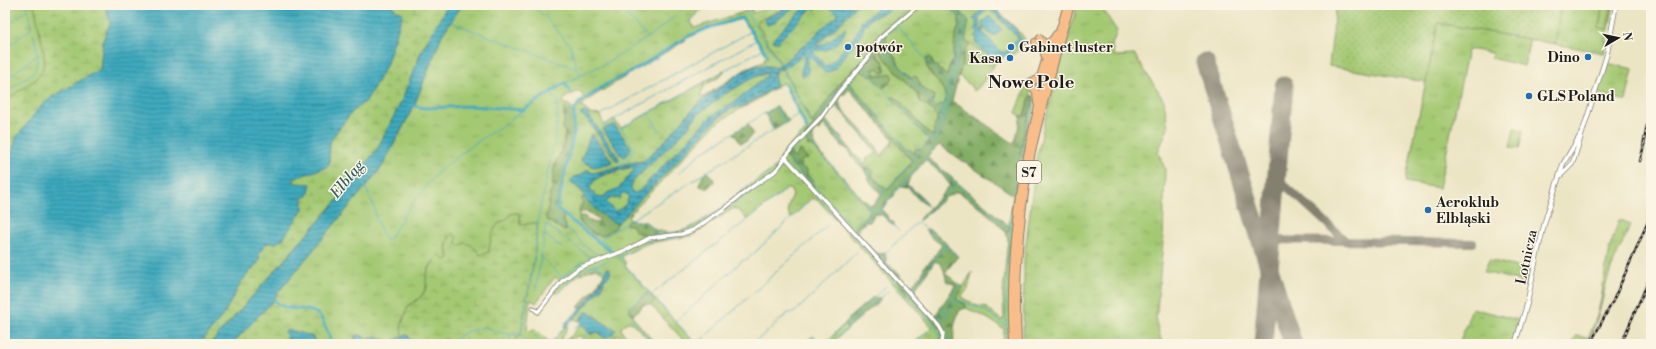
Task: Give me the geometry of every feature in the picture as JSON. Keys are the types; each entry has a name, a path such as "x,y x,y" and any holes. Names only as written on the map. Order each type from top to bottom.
{"highway":[{"name":"S7","path":"1013,344 1012,296 1015,239 1023,178 1036,113 1067,5"},
{"name":"S7","path":"1018,344 1017,314 1019,258 1028,178 1043,105 1071,5"},
{"path":"1036,113 1036,92 1040,77 1051,41 1060,27"},
{"path":"1045,61 1043,50 1037,40 1044,43 1051,41"},
{"path":"1036,92 1031,82 1040,77"}],"street":[{"path":"532,308 538,312 562,282 582,266 626,250 649,238 684,233 699,226 775,171 792,148 821,117 838,93 868,58 880,38 919,5"},
{"path":"1581,134 1607,54 1616,5"},
{"name":"Lotnicza","path":"1515,344 1527,304 1540,241 1565,160 1581,134"},
{"name":"Lotnicza","path":"1561,175 1572,164 1581,134"},
{"path":"785,157 938,326 943,335 942,344"}],"green space":[{"path":"5,5 105,5 5,165 5,52 7,51 7,46 5,47"},
{"path":"34,5 448,5 422,50 401,102 377,149 342,195 210,344 5,344 5,102 30,84 42,72 44,65 44,51"},
{"path":"462,5 707,5 690,20 694,28 753,9 751,13 764,10 766,5 774,5 779,12 767,16 789,56 776,68 768,66 740,74 722,86 696,105 665,141 643,161 629,163 594,173 590,172 588,169 580,177 570,181 585,195 581,199 583,202 579,210 579,221 593,234 602,236 615,228 617,224 718,118 731,109 743,106 759,97 776,84 774,76 776,71 779,69 784,70 811,123 815,125 804,136 823,158 826,159 853,188 870,210 870,214 852,230 858,230 861,237 875,253 874,255 942,331 942,344 913,344 932,327 819,201 812,198 791,218 788,209 793,195 790,189 787,189 747,220 742,213 734,208 691,236 648,243 622,257 626,264 625,266 649,292 630,307 630,313 656,344 653,344 631,322 627,322 621,330 632,344 624,342 621,339 623,337 616,335 613,344 594,344 585,341 577,344 584,337 577,336 567,344 511,344 521,333 534,259 529,225 520,225 521,219 513,219 506,220 497,226 492,237 489,252 499,265 456,244 449,237 446,248 450,258 445,260 440,255 432,263 427,274 426,288 402,336 392,342 375,337 369,339 355,336 353,344 232,344 272,302 280,290 382,167 414,106 442,35","holes":["742,18 768,57 764,58 765,61 744,70 702,98 701,94 705,85 721,76 725,71 621,128 614,119 604,125 600,115 591,114 582,107 583,104 595,95 686,40 685,38 708,28","782,83 787,88 807,129 785,151 772,170 717,211 693,226 681,231 669,233 657,230 658,232 651,236 637,232 632,225 625,223 630,220 628,216 716,124 754,102","579,91 585,99 579,103 575,109 563,102 566,97","565,108 574,113 574,132 556,207 563,215 563,221 566,226 565,231 547,220 546,217 554,182 553,177 555,166 564,139","587,113 620,160 617,162 584,116 580,114","603,129 622,136 630,146 620,154","593,134 611,159 612,163 592,167","595,268 602,271 604,274 596,287 578,307 579,308 599,285 607,268 609,275 604,280 601,288 574,319 580,321 582,316 587,312 594,314 603,323 614,328 601,336 598,332 590,334 581,323 573,334 562,342 560,341 568,327 567,326 551,343 533,329 531,332 527,330 530,299 536,303 555,277 562,282 554,292 557,294 578,275"]},
{"path":"789,5 912,5 903,15 879,34 867,55 840,82 812,123 784,70 779,69 778,67 781,64 756,22"},
{"path":"912,5 942,5 956,12 959,17 959,27 957,30 953,61 950,64 947,76 938,70 937,66 934,65 930,57 928,71 941,86 946,99 945,104 936,108 932,104 934,95 921,87 920,83 912,78 899,65 895,56 885,47 887,34 882,32 903,15"},
{"path":"912,5 903,15 882,32 887,35 885,47 895,56 899,65 911,78 914,76 917,77 921,87 934,95 932,104 936,108 945,104 944,91 928,70 926,59 930,57 933,65 937,66 938,70 941,70 947,76 950,64 953,61 955,36 959,27 959,17 952,9 948,9 942,5 952,5 960,13 961,12 955,5 960,5 999,58 993,66 982,56 983,53 970,44 968,48 966,48 952,101 1013,143 1015,142 1021,116 1024,117 1031,95 1034,96 1023,138 1015,196 939,145 927,157 1010,227 1008,232 1006,233 976,204 957,192 946,197 920,220 919,219 950,185 940,172 925,160 911,177 908,185 923,198 927,206 917,198 908,187 900,186 895,192 894,196 887,201 887,204 882,209 894,223 894,226 882,215 878,214 874,215 870,222 866,222 858,230 852,230 870,214 868,213 870,210 862,201 863,199 870,205 874,204 881,194 870,182 864,169 870,168 874,172 872,174 873,177 887,190 912,161 849,89 845,94 841,95 839,102 842,109 841,111 835,106 825,119 849,148 847,149 843,147 823,124 820,131 815,130 813,139 815,146 826,159 825,160 811,145 808,146 804,136 814,125 784,70 834,70","holes":["872,46 873,47 860,71 873,77 883,88 892,80 892,74 889,73 885,76 879,76 873,70 877,68 882,73 885,73 883,60 878,58 877,53 879,50 893,68 913,89 920,102 933,111 938,121 935,124 932,136 918,123 912,113 906,109 898,99 891,97 929,140 921,150 918,148 915,149 915,154 910,149 908,151 848,81 839,93 834,92"]},
{"path":"955,5 999,5 996,9 1020,32 1027,43 1011,56 1009,53 999,58 993,66 982,56 983,53 972,44 965,42 969,21"},
{"path":"1077,5 1100,5 1117,31 1112,45 1114,56 1135,55 1164,101 1168,128 1158,152 1165,169 1163,241 1156,321 1162,344 1023,344 1024,260 1036,162 1044,124"},
{"path":"1336,5 1561,5 1555,44 1438,23 1426,82 1329,66"},
{"path":"1561,5 1614,5 1604,53 1555,44"},
{"path":"1602,7 1611,8 1607,29 1599,28"},
{"path":"1438,23 1530,39 1524,66 1491,58 1492,53 1468,49 1439,188 1405,182"},
{"path":"1022,35 1027,43 1011,56 1009,53 999,58"},
{"path":"970,44 983,53 982,56 994,66 979,87 974,91 969,84 959,76 966,48 968,48"},
{"path":"871,46 874,47 863,71 873,77 883,88 890,83 887,75 879,76 873,70 877,68 886,71 884,64 876,53 879,50 913,89 920,102 931,109 936,116 936,124 932,136 902,106 901,102 891,97 929,140 921,150 915,149 915,154 908,151 848,82 838,93 833,92 863,59"},
{"path":"1607,63 1633,69 1626,101 1597,93"},
{"path":"767,73 767,76 737,100 711,116 638,192 633,193 631,189 632,182 685,131 698,114 725,94 754,77"},
{"path":"1028,86 1031,95 1023,117 1016,113 1025,89"},
{"path":"1034,96 1034,108 1024,155 1014,217 1010,344 1003,344 1004,329 987,318 966,308 965,304 956,299 972,272 968,289 961,297 977,306 985,307 1003,320 1003,294 1008,239 1006,233 1008,232 1013,196 1015,196 1023,138"},
{"path":"776,106 789,121 774,130 765,114"},
{"path":"565,108 574,113 574,132 556,207 563,214 563,221 566,226 565,231 547,220 546,217 556,160 562,151 566,132 562,129 565,119"},
{"path":"842,109 870,139 879,150 880,154 882,155 892,140 894,140 912,161 887,190 873,177 872,174 874,172 870,168 862,168 847,149 849,148 865,163 867,161 866,159 877,153 841,111"},
{"path":"748,124 753,133 747,141 740,143 734,133"},
{"path":"1514,128 1523,130 1519,149 1510,147"},
{"path":"799,150 802,151 804,156 808,159 801,161 800,167 807,170 807,175 814,182 813,187 785,157 788,152 791,153 791,156 796,158"},
{"path":"632,167 634,170 619,188 607,193 604,198 597,197 590,188 592,182 598,177"},
{"path":"707,172 713,178 714,182 707,189 699,184 704,174"},
{"path":"623,192 629,195 627,201 623,207 615,211 606,202 610,197 616,199"},
{"path":"583,197 607,218 617,224 615,228 602,236 584,226 581,223 579,216 584,216 594,222 599,222 599,220 587,212 582,212 579,214 583,202 581,199"},
{"path":"510,214 520,214 520,225 538,223 534,259 521,333 513,344 353,344 357,334 369,339 375,337 392,342 402,336 401,327 408,306 421,297 427,287 426,278 431,265 440,255 445,260 450,258 447,242 453,233 457,237 456,244 460,246 464,243 472,245 480,255 489,252 492,234 498,224 507,219"},
{"path":"630,220 646,222 658,232 647,237 644,234 636,232 632,225 625,224"},
{"path":"1619,220 1631,224 1608,276 1596,322 1590,337 1585,344 1573,344 1576,336 1588,338 1597,316 1608,253"},
{"path":"925,229 938,236 958,256 945,273 962,287 962,290 956,299 965,304 966,308 960,310 956,319 954,344 942,344 942,331 874,255 878,253 885,253 887,264 896,270 909,285 912,285 922,274 925,265 929,263 942,245 931,237","holes":["935,261 938,262 944,270 947,282 954,284 955,286 935,316 918,298 914,291"]},
{"path":"1489,260 1529,270 1526,287 1519,285 1520,281 1484,272"},
{"path":"649,292 656,300 651,305 645,304 633,315 630,313 630,307"},
{"path":"873,297 880,298 880,300 847,329 846,322"},
{"path":"274,299 284,307 304,309 316,313 323,321 330,337 330,344 232,344"},
{"path":"656,300 696,344 687,344 651,305"},
{"path":"1472,308 1518,320 1519,322 1512,344 1459,344"},
{"path":"846,322 848,329 830,344 803,344 813,336 822,343 825,343"}],"water":[{"path":"105,5 393,5 395,10 403,13 386,66 366,101 352,112 330,143 329,166 293,179 295,183 311,184 308,196 303,197 303,209 283,239 276,243 266,243 259,254 260,260 242,281 224,314 200,344 10,344 5,338 5,165 12,152 16,138 39,108 52,97 100,69 103,40 110,23"},
{"path":"448,5 462,5 442,35 414,106 382,167 280,290 272,302 232,344 210,344 342,195 377,149 401,102 422,50"},
{"path":"789,5 797,5 772,24 767,25 764,18 776,14"},
{"path":"808,5 818,5 815,10 814,6 778,42 774,42 773,39"},
{"path":"822,5 844,7 846,5 856,5 843,21 816,46 829,41 846,28 839,41 833,47 826,50 812,51 825,66 830,64 850,42 862,21 875,11 879,5 884,5 883,7 885,9 888,7 887,5 896,5 888,11 872,18 866,23 861,35 834,70 825,73 810,56 808,56 807,75 803,76 801,71 805,57 803,55 790,65 776,71 774,76 776,84 774,87 743,106 731,109 718,118 617,224 608,219 595,208 583,197 585,194 570,181 575,176 580,176 588,169 590,172 594,173 629,163 643,161 665,141 696,105 744,71 763,65 776,68 778,67 817,34 819,30 838,16 835,11","holes":["767,73 767,76 737,100 711,116 638,192 633,193 631,189 632,182 685,131 698,114 725,94 754,77","632,167 634,170 619,188 607,193 604,198 597,197 590,189 592,184 600,177 611,172","623,192 629,196 625,205 621,209 615,211 606,202 610,197 619,199"]},
{"path":"986,5 997,5 995,9 1018,32 1019,37 1022,39 1010,52 995,63 975,42 977,39 975,37 978,32 975,28 976,21 973,19","holes":["987,9 993,12 1018,38 1006,52 1001,52 982,31 984,29 994,37 1002,29 991,17 988,17 982,23 983,29 981,30 980,28 979,18"]},
{"path":"584,112 587,113 620,160 617,162 589,122 580,114"},
{"path":"614,124 631,148 629,153 624,157 620,154 603,129"},
{"path":"591,134 613,163 595,167 581,161"},
{"path":"607,268 611,273 604,281 602,288 564,328 565,323 584,305 595,291"},
{"path":"587,312 616,330 612,335 604,338 598,332 590,334 580,321 582,316"},
{"path":"288,330 313,337 315,344 289,344 285,331"},
{"path":"357,334 369,339 375,337 392,342 402,336 408,335 410,339 408,344 353,344"}],"waterway":[{"path":"5,49 31,29 27,5"},
{"path":"532,5 570,45 577,68"},
{"path":"618,5 647,37"},
{"path":"680,11 687,5"},
{"path":"688,22 707,5"},
{"path":"763,5 746,11 780,65"},
{"path":"816,120 838,89 867,55 879,34 915,5"},
{"path":"880,41 923,5"},
{"path":"893,182 929,140 934,138 940,122 962,25 957,14 949,5"},
{"path":"927,155 937,140 943,124 967,22 954,5"},
{"path":"5,27 28,9"},
{"path":"565,83 622,54 675,16"},
{"path":"610,251 557,209 574,132 574,111 579,103 607,84 636,69 685,38 708,28 742,18 767,55"},
{"path":"450,22 577,69 583,75"},
{"path":"898,27 948,85"},
{"path":"600,115 752,31"},
{"path":"5,93 35,71 38,55 33,33"},
{"path":"604,125 757,40"},
{"path":"879,43 942,114"},
{"path":"620,164 629,158 634,149 621,128 763,49"},
{"path":"5,80 37,55"},
{"path":"791,153 824,117 867,62"},
{"path":"864,67 929,140"},
{"path":"782,68 812,124"},
{"path":"411,105 424,108 471,106 523,110 565,83 570,92"},
{"path":"785,84 807,129"},
{"path":"850,85 914,157"},
{"path":"549,93 561,105"},
{"path":"1007,344 1006,313 1008,251 1011,220 1020,159 1034,99"},
{"path":"519,335 521,333 534,259 538,218 556,133 558,101"},
{"path":"836,103 879,154"},
{"path":"679,173 701,153 776,106 785,122"},
{"path":"563,107 574,113"},
{"path":"365,186 374,206 376,218 385,240 388,240 412,204 437,173 468,148 523,110"},
{"path":"648,113 661,132"},
{"path":"599,242 604,237 800,113"},
{"path":"765,114 773,129"},
{"path":"823,120 885,193"},
{"path":"640,241 651,236 689,229 721,209 746,188 772,170 779,163 784,153 807,129"},
{"path":"806,137 870,210"},
{"path":"789,156 789,158 852,226 868,212 891,184"},
{"path":"921,304 881,257 855,231 884,205 924,158 1010,230"},
{"path":"786,162 934,325 913,344"},
{"path":"696,344 618,257 650,241 691,234 733,206 778,172 782,167"},
{"path":"904,182 927,206"},
{"path":"881,257 955,186"},
{"path":"652,294 787,189"},
{"path":"676,322 742,261 749,258 809,201"},
{"path":"879,210 899,231"},
{"path":"555,220 574,234 585,246 601,256 608,254"},
{"path":"631,220 646,222 659,234"},
{"path":"918,223 958,256"},
{"path":"536,289 546,224 592,259"},
{"path":"697,344 828,225"},
{"path":"545,235 562,248"},
{"path":"602,239 614,253 626,248"},
{"path":"911,291 945,245"},
{"path":"753,344 788,313 795,312 857,252"},
{"path":"541,257 562,277 582,262 599,257"},
{"path":"558,292 581,270 610,260"},
{"path":"596,266 606,271"},
{"path":"925,308 937,320 959,285"},
{"path":"803,344 813,336 822,343 825,343 886,286"},
{"path":"830,344 888,291"},
{"path":"630,307 648,292"},
{"path":"274,299 284,307 304,309 316,313 323,321 330,337 330,344"},
{"path":"945,344 946,334 940,324 956,299 987,312 1006,326"},
{"path":"630,318 654,344"},
{"path":"574,328 581,323"},
{"path":"215,325 219,333"},
{"path":"451,344 459,336 468,331 484,327 503,333 521,336 529,344"},
{"path":"550,344 564,328"},
{"path":"936,328 939,334 938,344"},
{"path":"582,339 589,332"},
{"path":"509,335 511,344"},
{"path":"534,335 544,344"},
{"path":"947,339 956,344"},
{"path":"810,344 816,344"}],"ferry route":[{"path":"773,72 758,69 702,105 679,132 646,164 622,167 595,177 588,185 587,192 608,213 619,214 631,204 709,121 759,92 769,84 773,72 816,43 838,23 852,5"}],"taxiway":[{"path":"1277,178 1346,241"},
{"path":"1272,240 1473,243"}],"runway":[{"path":"1205,62 1293,344"},
{"path":"1263,344 1284,86"}],"tram line":[{"path":"1646,344 1651,331"}],"railway":[{"path":"1643,146 1649,115"},
{"path":"1640,161 1645,141"},
{"path":"1590,344 1613,301 1651,215"},
{"path":"1621,344 1651,275"}],"place":[{"name":"potwór","path":"848,47"},
{"name":"Gabinet luster","path":"1011,47"},
{"name":"Dino","path":"1588,57"},
{"name":"Kasa","path":"1010,58"},
{"name":"GLS Poland","path":"1529,96"},
{"name":"Aeroklub Elbląski","path":"1428,210"}],"district":[{"name":"Nowe Pole","path":"1031,82"}],"water label":[{"name":"Elbląg","path":"347,179"}]}
